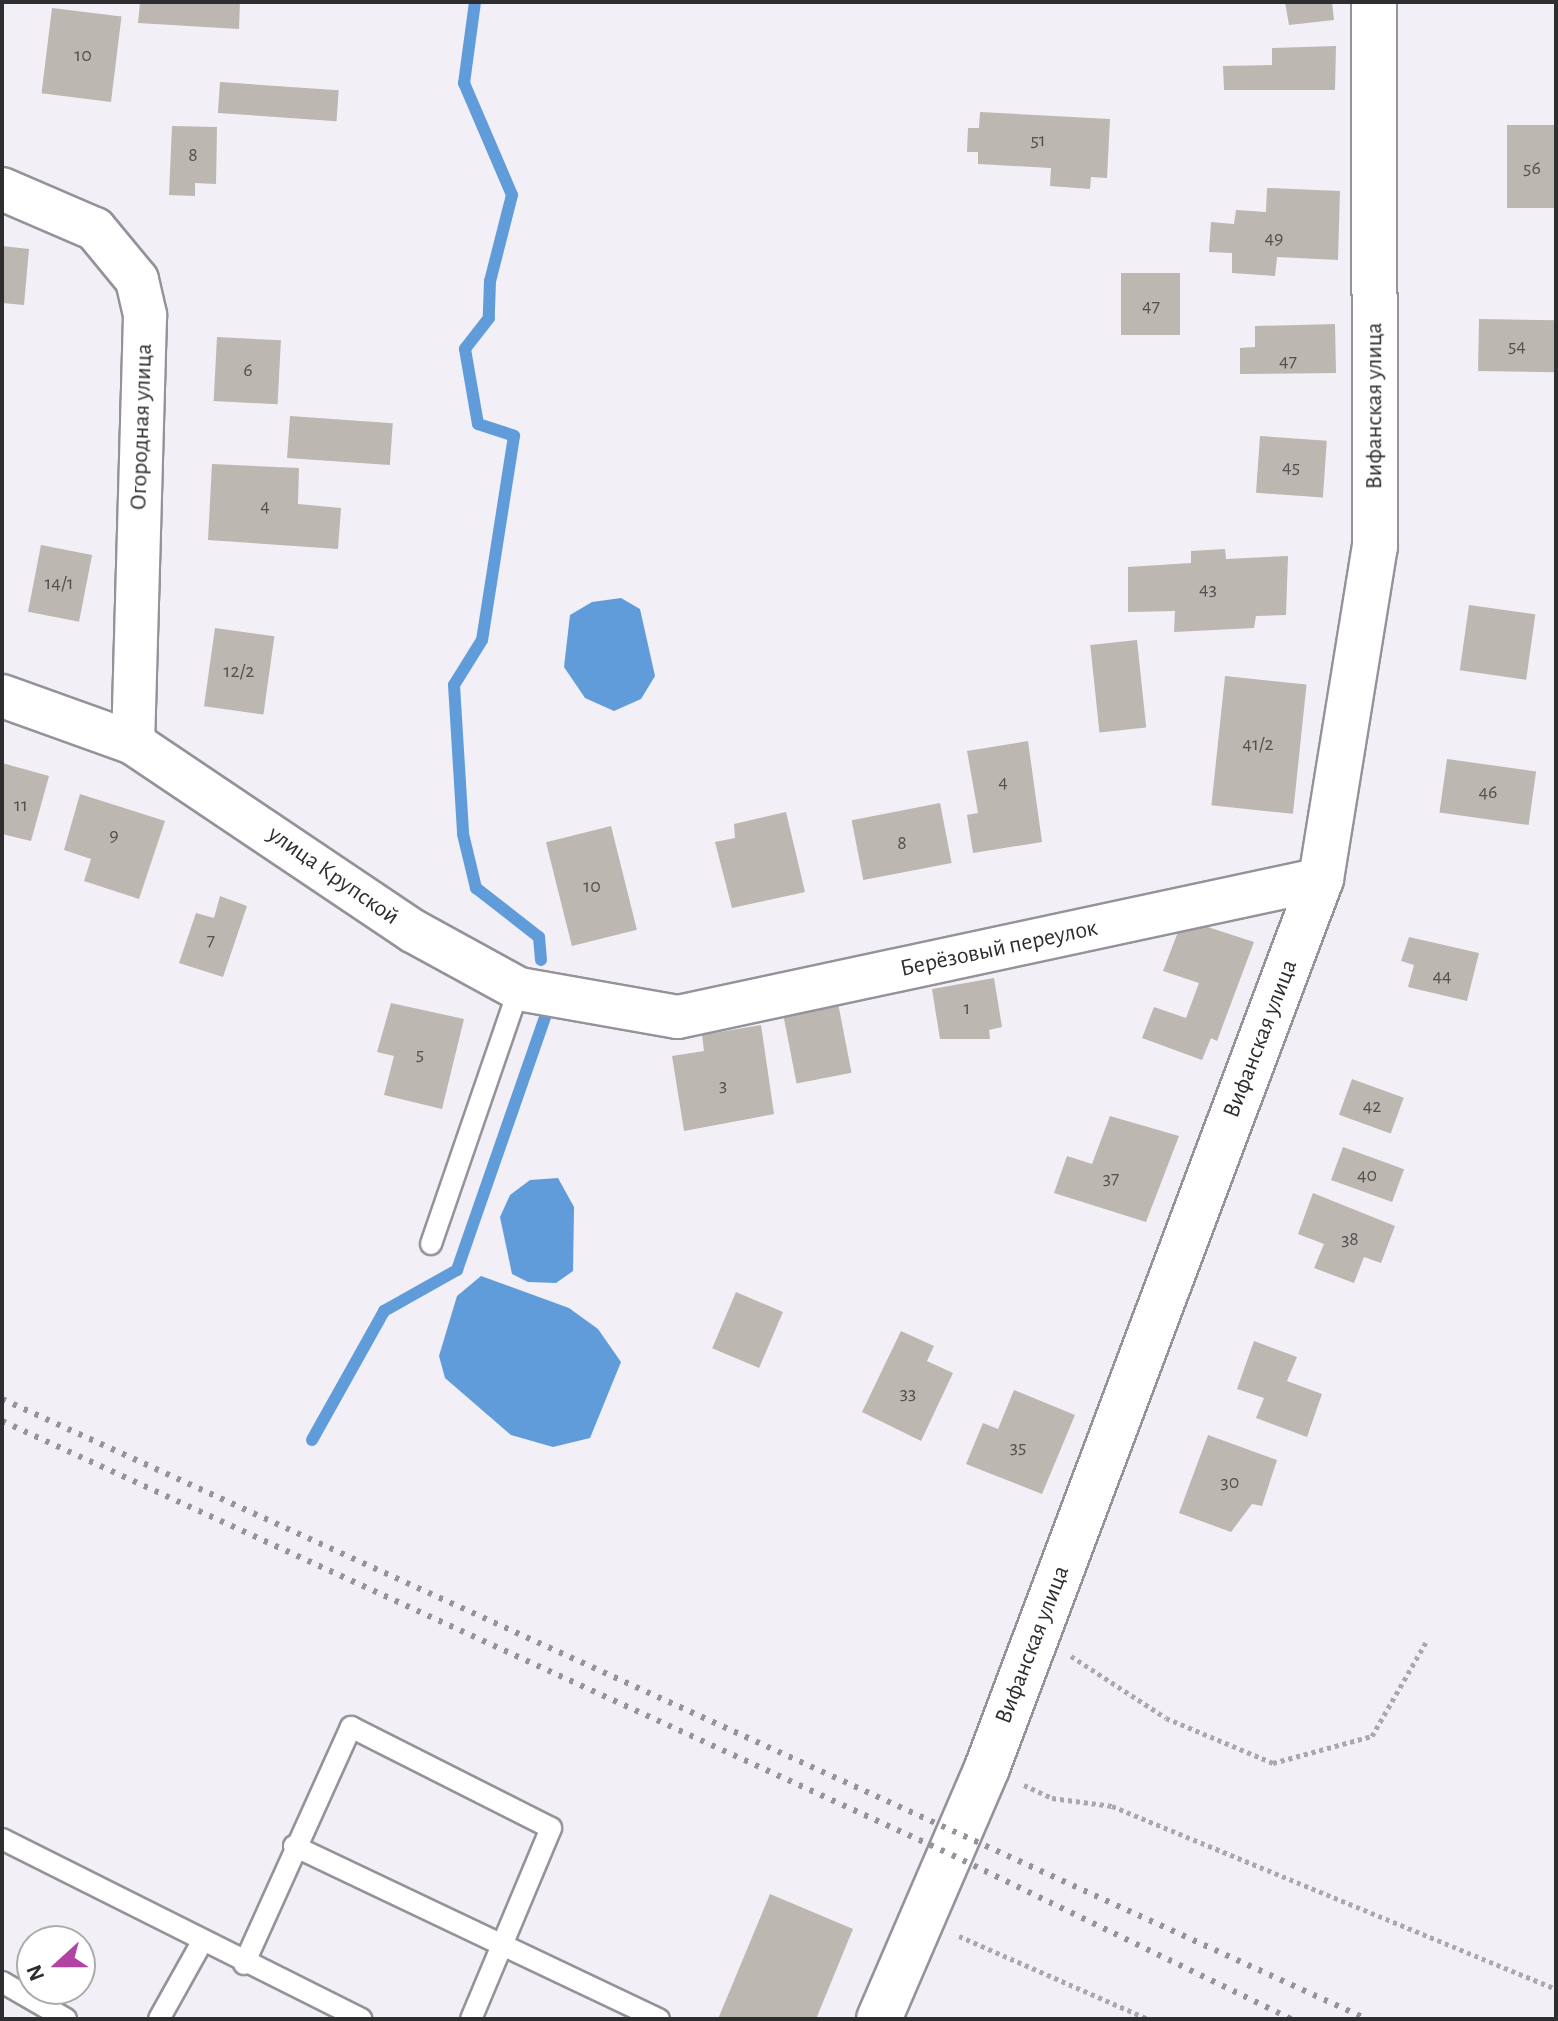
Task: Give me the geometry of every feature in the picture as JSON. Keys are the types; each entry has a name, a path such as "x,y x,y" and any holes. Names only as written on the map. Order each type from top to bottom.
{"main road":[{"name":"Вифанская улица","path":"879,2019 987,1768 1321,879 1375,547 1374,2"}],"street":[{"name":"Огородная улица","path":"2,189 95,229 137,280 145,316 133,743"},
{"name":"улица Крупской","path":"2,696 133,743 413,931 519,989 678,1017"},
{"name":"Берёзовый переулок","path":"678,1017 1321,879"}],"lane":[{"path":"431,1244 519,989"},
{"path":"244,1964 294,1846 351,1727 551,1828 471,2019"},
{"path":"2,1839 201,1944 361,2019"},
{"path":"294,1846 502,1946 626,2012 659,2019"},
{"path":"159,2019 201,1944"},
{"path":"2,1982 66,2019"}],"path":[{"path":"1037,1634 1166,1718 1273,1763 1372,1736 1426,1642"},
{"path":"987,1768 1052,1798 1112,1806 1556,1989"},
{"path":"960,1936 1148,2019"}],"water":[{"path":"621,598 640,609 655,676 641,699 614,711 585,698 564,667 570,615 592,602"},
{"path":"558,1178 574,1207 573,1271 556,1283 528,1282 512,1274 500,1217 510,1195 530,1180"},
{"path":"481,1276 569,1308 598,1329 621,1362 590,1438 553,1447 511,1435 445,1378 439,1356 457,1296"}],"building":[{"path":"140,2 240,2 239,29 138,23"},
{"path":"1285,2 1332,2 1334,20 1289,25"},
{"path":"52,8 121,17 111,102 42,93"},
{"path":"1336,46 1335,90 1224,90 1223,66 1272,65 1272,48"},
{"path":"220,82 339,90 337,121 218,113"},
{"path":"980,112 1110,119 1107,178 1091,177 1090,189 1050,186 1051,168 978,164 978,152 967,152 968,128 979,128"},
{"path":"1507,125 1556,125 1556,208 1507,208"},
{"path":"172,126 217,127 216,184 195,183 195,196 169,195"},
{"path":"1267,188 1340,191 1338,260 1277,257 1275,276 1232,273 1232,253 1209,252 1211,222 1234,224 1236,210 1266,212"},
{"path":"2,246 29,249 24,305 2,303"},
{"path":"1121,273 1180,273 1180,335 1121,335"},
{"path":"1479,319 1556,320 1555,372 1478,371"},
{"path":"1335,324 1336,373 1240,374 1240,348 1255,347 1255,326"},
{"path":"217,337 281,340 278,404 214,401"},
{"path":"290,416 393,423 390,465 287,458"},
{"path":"1260,436 1327,441 1323,498 1256,493"},
{"path":"212,464 299,468 298,504 341,508 338,549 208,540"},
{"path":"41,545 92,555 79,622 28,612"},
{"path":"1225,549 1226,559 1288,556 1286,615 1256,616 1254,628 1174,632 1175,611 1128,612 1128,567 1191,563 1191,551"},
{"path":"1469,605 1535,614 1526,680 1460,670"},
{"path":"215,628 274,636 263,715 204,706"},
{"path":"1137,640 1146,728 1099,732 1090,645"},
{"path":"1225,676 1307,685 1293,814 1211,805"},
{"path":"1028,741 1042,842 973,853 967,815 978,813 967,751"},
{"path":"1447,759 1536,772 1529,825 1439,812"},
{"path":"2,763 49,776 31,841 2,834"},
{"path":"80,794 165,821 139,899 84,881 91,859 64,850"},
{"path":"940,803 952,863 863,880 852,820"},
{"path":"786,812 805,892 732,908 715,842 735,838 734,824"},
{"path":"611,826 637,930 572,946 546,842"},
{"path":"220,896 247,906 223,977 179,963 196,913 214,918"},
{"path":"1183,919 1254,942 1217,1041 1211,1038 1202,1060 1142,1038 1154,1007 1186,1018 1199,983 1163,971"},
{"path":"1409,937 1479,953 1467,1001 1408,987 1414,965 1401,961"},
{"path":"994,978 1002,1027 989,1030 990,1039 940,1039 932,989"},
{"path":"391,1003 464,1019 442,1109 384,1095 394,1056 377,1052"},
{"path":"838,1003 852,1073 797,1083 783,1014"},
{"path":"761,1025 774,1114 684,1131 672,1056 704,1051 702,1035"},
{"path":"1352,1079 1404,1098 1391,1134 1339,1115"},
{"path":"1110,1116 1179,1136 1146,1222 1054,1193 1067,1156 1092,1164"},
{"path":"1343,1147 1404,1169 1392,1202 1331,1180"},
{"path":"1313,1193 1395,1226 1381,1263 1364,1257 1354,1283 1314,1268 1324,1244 1298,1234"},
{"path":"736,1292 783,1312 759,1368 712,1348"},
{"path":"901,1331 934,1346 927,1361 953,1373 921,1441 862,1412"},
{"path":"1254,1341 1297,1357 1287,1381 1322,1394 1307,1437 1256,1418 1264,1398 1237,1389"},
{"path":"1014,1390 1075,1415 1042,1494 966,1464 983,1423 998,1429"},
{"path":"1208,1435 1277,1460 1262,1506 1252,1504 1231,1532 1179,1513"},
{"path":"770,1894 853,1929 816,2019 718,2019"}],"waterway":[{"path":"475,2 464,83 512,195 490,281 489,318 465,349 478,424 514,436 482,640 454,685 463,834 476,888 539,937 541,960"},
{"path":"312,1440 384,1311 457,1270 547,1012"}],"railway":[{"path":"2,1399 1367,2019"},
{"path":"2,1421 952,1855 1291,2019"}]}
